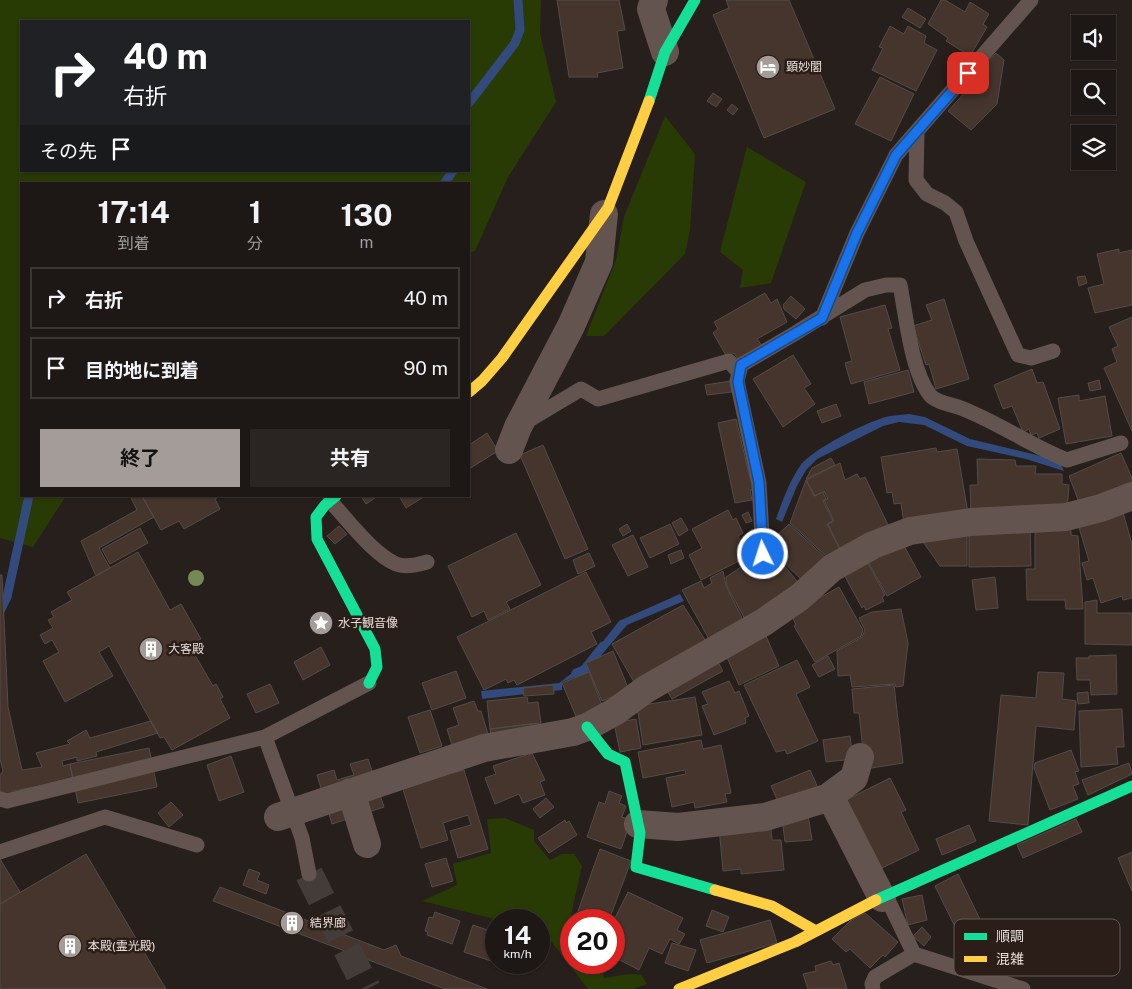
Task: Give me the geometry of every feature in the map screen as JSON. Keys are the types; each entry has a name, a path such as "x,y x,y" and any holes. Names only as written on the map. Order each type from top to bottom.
{"street":[{"path":"654,0 651,9 665,52"},
{"path":"470,391 482,381 502,358 608,208 640,126 665,52 695,0"},
{"path":"514,438 571,326 599,262 604,214"},
{"path":"285,815 484,748 573,732 587,727 616,711 646,689 764,622 800,597 832,568 873,545 910,531 971,522 1066,517 1102,508 1132,496"},
{"path":"333,499 316,517 317,539 375,649 378,664 376,674 369,683"},
{"path":"587,727 608,754 625,762 640,833 636,867 772,906 816,931"},
{"path":"638,824 678,826 757,818 830,796 854,778 860,757"},
{"path":"679,989 795,942 884,897 1132,786"},
{"path":"351,792 367,844"},
{"path":"830,796 884,897"}],"lane":[{"path":"822,318 857,233 896,155 1031,0"},
{"path":"917,131 916,180 927,194 945,203 956,212 966,240 1018,355 1031,358 1053,351"},
{"path":"763,554 759,482 738,382 741,365 822,318 865,290 886,285 900,285 915,359 921,380 931,396 969,411 1034,446 1067,460 1121,443"},
{"path":"514,438 581,389 598,399 730,361 739,373"},
{"path":"333,499 381,555 397,565 415,566 427,562"},
{"path":"0,799 7,801 264,737 369,683"},
{"path":"264,737 285,815 302,838 309,874"},
{"path":"0,852 105,817 198,845"},
{"path":"884,897 914,954 954,967"},
{"path":"873,989 872,984 875,977 914,954"},
{"path":"983,976 1023,989"}],"green space":[{"path":"0,0 541,0 540,33 556,102 508,177 475,251 470,253 470,182 20,182 20,497 65,497 33,547 0,538"},
{"path":"665,116 695,154 690,230 685,254 604,336 586,336 616,260 624,217"},
{"path":"747,147 806,182 771,283 740,288 743,270 720,252"},
{"path":"505,818 534,830 534,841 550,860 562,854 574,854 582,866 572,909 560,909 560,953 550,940 550,909 485,909 485,917 422,901 457,885 453,864 491,853 487,819"},
{"path":"576,974 603,974 604,978 636,974 641,975 647,984 633,989 588,989"}],"water":[{"path":"909,414 925,417 970,439 1045,457 1061,464 1064,471 1026,459 967,446 924,425 899,422 883,426 817,459 806,470 797,486 782,522 776,519 792,479 806,459 828,444 869,423 890,416"},
{"path":"680,594 684,601 627,625 604,652 590,658 619,621"},
{"path":"584,664 588,672 562,682 562,690 482,699 481,691 559,683"}],"building":[{"path":"557,0 619,0 625,30 617,31 623,68 597,73 598,77 569,77"},
{"path":"726,0 789,0 835,109 764,138 713,15 729,8"},
{"path":"941,0 945,0 965,12 970,2 989,14 983,24 987,27 970,56 946,41 948,38 928,24"},
{"path":"908,8 926,19 920,28 902,17"},
{"path":"890,26 904,34 908,26 926,36 924,43 937,50 916,91 872,70 883,48 879,47"},
{"path":"996,53 1004,60 997,104 971,130 948,111 985,70 982,68"},
{"path":"880,77 914,94 891,141 855,124"},
{"path":"713,93 722,99 716,107 707,101"},
{"path":"732,104 738,109 733,115 727,110"},
{"path":"1119,249 1119,253 1132,250 1132,305 1095,313 1088,288 1104,284 1097,254"},
{"path":"1085,276 1087,283 1079,286 1077,277"},
{"path":"765,293 771,303 777,299 787,322 757,339 762,346 738,359 734,353 727,357 713,333 718,329 714,322"},
{"path":"791,296 805,309 796,319 784,309 783,305"},
{"path":"944,299 969,379 936,389 929,364 926,365 913,326 932,320 926,305"},
{"path":"885,305 892,328 888,329 900,370 851,384 845,363 852,361 840,317"},
{"path":"1132,317 1132,431 1104,368 1117,362 1112,349 1118,346 1109,327"},
{"path":"793,355 811,384 804,388 815,404 783,427 753,379"},
{"path":"1032,369 1037,383 1043,382 1060,429 1039,438 1037,433 1031,435 1029,429 1023,432 1012,406 1003,409 994,385"},
{"path":"908,370 914,392 869,404 864,382"},
{"path":"1099,380 1101,389 1090,391 1088,383"},
{"path":"731,381 732,392 707,395 705,385"},
{"path":"1079,395 1079,401 1105,396 1112,436 1066,444 1058,398"},
{"path":"836,404 841,416 822,423 817,411"},
{"path":"736,419 753,490 750,490 752,500 735,503 718,423"},
{"path":"487,433 498,451 470,468 470,444"},
{"path":"543,445 588,549 565,559 520,455"},
{"path":"936,448 937,452 957,449 968,513 904,524 901,503 894,504 892,492 887,493 881,457"},
{"path":"1121,453 1132,478 1132,484 1080,505 1069,476"},
{"path":"831,458 835,465 806,479 812,468"},
{"path":"977,459 1015,460 1016,466 1036,466 1035,474 1062,474 1062,484 1069,485 1067,512 971,512 970,485 978,485"},
{"path":"840,463 845,480 857,474 860,479 865,477 889,527 841,551 828,524 834,521 824,500 828,499 824,491 815,496 806,480"},
{"path":"806,480 814,496 823,492 826,499 823,501 833,521 827,524 840,550 827,557 790,523"},
{"path":"130,497 143,497 154,517 99,548 110,568 96,576 81,541 137,510"},
{"path":"143,497 218,497 215,499 220,509 184,529 179,521 161,530"},
{"path":"362,497 376,497 366,504"},
{"path":"400,497 423,497 406,508"},
{"path":"1122,509 1132,544 1132,598 1123,600 1122,596 1101,603 1093,578 1087,580 1082,563 1089,561 1077,521"},
{"path":"728,510 733,520 736,518 743,533 738,536 746,551 742,553 745,558 701,580 689,555 702,548 692,529"},
{"path":"748,512 752,521 746,523 742,515"},
{"path":"681,518 688,530 679,536 672,523"},
{"path":"627,524 631,531 623,536 619,529"},
{"path":"670,524 679,544 650,558 640,538"},
{"path":"789,524 828,560 806,584 770,549 772,547 768,544"},
{"path":"339,526 347,534 335,544 327,536"},
{"path":"140,528 148,543 110,564 102,549"},
{"path":"1030,528 1031,566 969,567 969,529"},
{"path":"1071,528 1071,535 1078,536 1083,609 1066,609 1065,600 1027,600 1026,569 1035,569 1035,529"},
{"path":"967,532 967,566 940,566 919,536"},
{"path":"516,533 541,585 506,602 510,609 488,620 484,611 472,617 448,566"},
{"path":"633,535 648,567 628,576 612,545"},
{"path":"903,544 921,577 887,596 866,558"},
{"path":"681,550 684,558 671,564 668,555"},
{"name":"大客殿","path":"138,552 170,610 181,604 201,639 189,645 213,686 216,684 223,697 220,699 230,718 172,750 164,737 160,738 109,646 99,652 113,676 65,702 43,661 59,652 52,640 45,644 40,635 53,628 48,620 54,617 51,612 72,600 67,592"},
{"path":"589,553 595,566 578,574 573,560"},
{"path":"756,557 762,567 775,559 778,564 782,563 801,586 746,621 727,586 726,577"},
{"path":"865,558 885,595 882,597 884,601 866,610 864,606 862,608 842,571"},
{"path":"723,571 726,586 744,622 710,641 682,590 701,581 704,588 712,583 710,578"},
{"path":"586,572 611,622 591,632 597,644 517,685 514,680 508,683 506,679 484,690 457,637"},
{"path":"0,575 2,575 8,707 22,770 42,767 36,753 70,744 67,741 86,730 90,738 151,721 158,733 96,752 97,756 77,761 77,757 62,761 63,766 70,764 73,780 13,791 0,805 0,775 3,771 0,759"},
{"path":"995,577 998,608 976,610 972,580"},
{"path":"839,587 863,630 861,636 815,662 794,626 796,625 791,614"},
{"path":"1097,600 1097,613 1132,613 1132,645 1085,644 1085,602"},
{"path":"683,605 707,643 634,682 612,644"},
{"path":"901,609 908,643 903,686 896,687 895,684 852,687 850,675 838,676 837,651 862,637 865,630 859,618 872,612"},
{"path":"766,636 779,666 739,685 726,655"},
{"path":"321,647 330,665 303,680 294,662"},
{"path":"613,651 629,690 602,701 586,663"},
{"path":"1116,655 1117,694 1091,695 1090,680 1077,680 1076,658"},
{"path":"828,656 835,669 819,677 812,665"},
{"path":"716,659 723,671 672,699 665,687"},
{"path":"797,660 810,687 796,694 818,741 787,754 785,750 776,752 744,685"},
{"path":"456,671 466,698 432,710 422,683"},
{"path":"589,672 604,710 578,721 562,683"},
{"path":"1038,672 1064,673 1062,699 1076,701 1074,730 1036,726 1028,825 989,821 1001,695 1036,698"},
{"path":"729,681 735,693 739,691 749,716 745,718 746,723 714,735 702,706 708,704 702,692"},
{"path":"270,684 279,703 256,713 247,694"},
{"path":"553,685 554,694 524,696 523,688"},
{"path":"894,685 903,763 865,769 859,713 854,713 852,689"},
{"path":"1088,692 1089,703 1078,704 1077,693"},
{"path":"527,697 528,703 538,702 541,723 490,729 487,701"},
{"path":"695,697 702,735 643,745 637,706"},
{"path":"474,701 478,711 481,711 488,734 452,745 447,729 459,725 453,708"},
{"path":"1122,709 1124,747 1116,747 1118,764 1081,767 1079,711"},
{"path":"430,710 442,746 420,753 408,717"},
{"path":"636,719 641,748 620,752 614,723"},
{"path":"537,723 539,737 492,742 490,729"},
{"path":"850,736 853,759 826,762 823,740"},
{"path":"701,740 703,749 721,745 731,793 725,794 727,802 695,808 694,802 672,807 666,778 686,774 685,770 643,778 638,752"},
{"path":"149,748 157,787 78,803 70,764"},
{"path":"1071,750 1079,771 1075,772 1079,784 1073,786 1078,799 1050,810 1034,768 1035,763"},
{"path":"532,753 545,780 540,782 545,795 523,803 519,794 495,804 485,778 496,774 493,766"},
{"path":"231,756 244,792 219,801 207,765"},
{"path":"368,759 384,807 332,824 317,775 334,770 337,780 354,775 350,764"},
{"path":"1129,763 1132,774 1088,795 1082,780"},
{"path":"464,770 488,849 458,858 450,831 471,825 468,815 443,823 448,840 421,848 402,786"},
{"path":"810,770 819,790 780,806 771,786"},
{"path":"890,778 906,810 901,812 919,850 878,870 842,802"},
{"path":"609,791 622,796 619,803 626,806 622,817 631,820 621,849 587,837 599,802 605,804"},
{"path":"546,798 554,807 540,818 533,809"},
{"path":"171,802 183,815 169,827 158,813"},
{"path":"808,815 812,840 785,842 782,818"},
{"path":"1076,819 1082,832 1023,858 1017,845"},
{"path":"565,820 566,823 569,821 577,835 549,853 538,838"},
{"path":"969,825 976,841 942,855 936,839"},
{"path":"719,827 771,829 772,840 781,840 784,870 741,874 741,869 723,871"},
{"path":"600,849 631,861 613,909 579,909"},
{"path":"1132,852 1132,891 1118,858"},
{"name":"本殿(霊光殿)","path":"86,854 166,989 0,989 0,904"},
{"path":"446,858 453,881 432,887 425,864"},
{"path":"0,859 20,892 0,904"},
{"path":"249,869 260,873 257,880 269,885 266,894 243,885"},
{"path":"958,874 980,919 954,919 954,925 935,886"},
{"name":"結界廊","path":"220,887 384,950 396,945 401,956 487,989 445,989 213,901"},
{"path":"628,892 683,918 677,930 685,934 679,944 670,939 662,954 649,948 639,970 625,963 625,909 620,909"},
{"path":"922,895 927,920 908,925 902,899"},
{"path":"712,910 729,917 723,932 706,926"},
{"path":"435,912 460,921 452,944 427,935 428,932 425,931 429,917 433,918"},
{"path":"865,913 898,942 885,957 883,955 870,968 850,949 846,952 832,939 851,920"},
{"path":"770,920 777,943 707,963 700,940"},
{"path":"473,925 485,929 485,959 464,952"},
{"path":"922,927 931,937 924,946 913,936"},
{"path":"672,943 696,950 688,971 665,963"},
{"path":"831,961 833,965 839,963 847,989 808,989 803,974 816,971 815,966"}],"waterway":[{"path":"470,102 515,43 520,30 518,0"},
{"path":"445,182 452,172"},
{"path":"0,611 7,597 29,497"},
{"path":"576,673 584,670 603,646"}],"tunnel":[{"path":"309,874 367,989"}],"traffic: fast":[{"path":"649,101 665,52 695,0"},
{"path":"335,497 325,505 316,517 317,539 375,649 377,667 369,683"},
{"path":"587,727 608,754 625,762 640,833 636,867 715,890"},
{"path":"876,900 1132,786"}],"traffic: slow":[{"path":"470,391 482,381 502,358 608,208 649,101"},
{"path":"715,890 772,906 816,931"},
{"path":"679,989 795,942 876,900"}],"place":[{"name":"顕妙閣","path":"768,67"},
{"name":"水子観音像","path":"321,623"},
{"name":"大客殿","path":"151,649"},
{"name":"結界廊","path":"292,923"},
{"name":"本殿(霊光殿)","path":"70,946"}],"route":[{"path":"763,554 759,482 738,382 741,365 822,318 857,233 896,155 968,73"}]}
